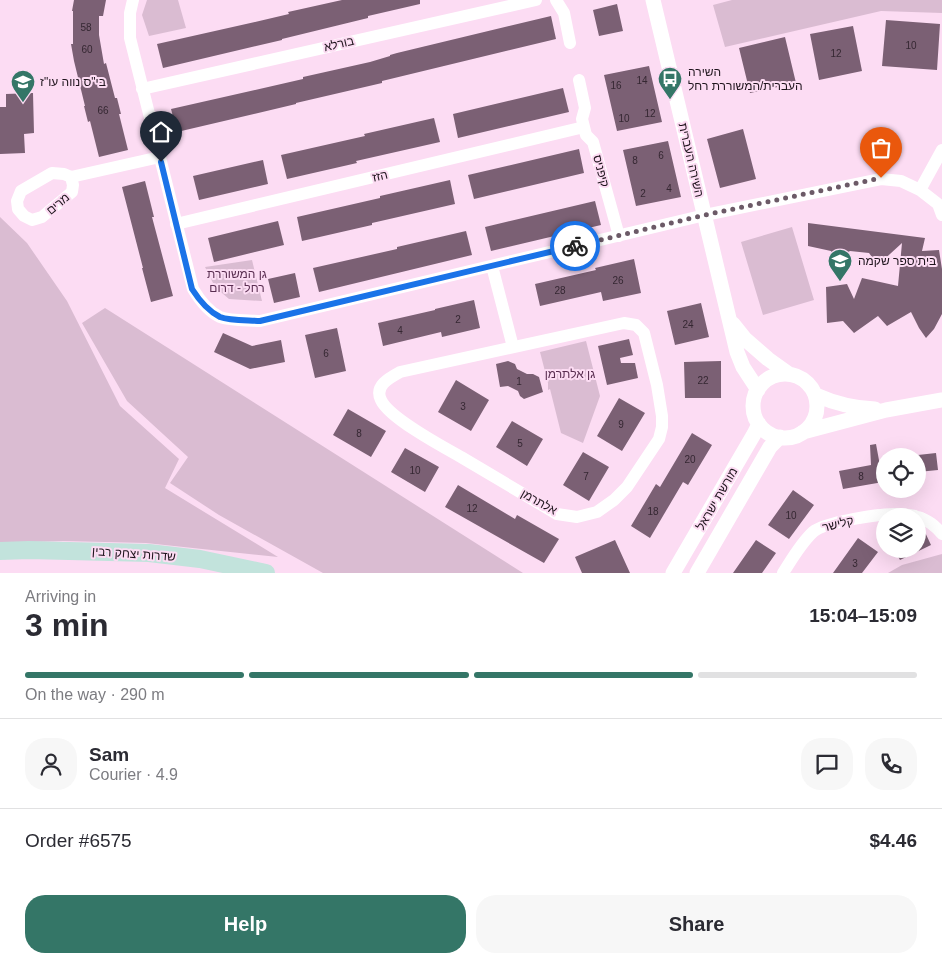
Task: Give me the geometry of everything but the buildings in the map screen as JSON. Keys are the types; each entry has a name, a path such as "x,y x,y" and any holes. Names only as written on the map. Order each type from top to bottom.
{"main road":[{"name":"שדרות יצחק רבין","path":"0,551 149,553 200,559 266,573"}],"street":[{"path":"134,0 130,13 130,38 192,289 200,302 220,317 227,319 260,321 705,215 881,178 901,182 920,190 938,204 942,214"},
{"name":"בורלא","path":"142,89 536,0"},
{"path":"556,0 564,13 570,43"},
{"name":"השירה העברית","path":"653,0 737,352 743,367 758,390"},
{"name":"קיפניס","path":"579,80 585,108 582,119 586,135 594,142 619,236"},
{"name":"הזז","path":"176,224 584,127"},
{"path":"920,190 942,150"},
{"name":"מרים","path":"71,177 72,192 42,217 32,220 24,216 18,209 17,201 21,191 52,173 71,177 160,157"},
{"path":"492,266 513,347"},
{"name":"השירה העברית","path":"730,320 745,339 789,374"},
{"name":"אלתרמן","path":"624,323 636,325 644,333 657,385 662,428 659,439 627,487 614,500 597,512 577,517 557,514 416,430 390,411 380,400 379,391 382,384 388,378 400,372 513,347 624,323"},
{"path":"780,374 789,374 798,376 812,387 818,403 817,412 810,427 797,436 789,438 772,435 764,430 755,416 753,407 754,398 764,382 780,374"},
{"path":"816,395 833,403 856,408 886,410"},
{"path":"803,432 886,410 942,400"},
{"name":"מורשת ישראל","path":"673,573 759,424"},
{"name":"מורשת ישראל","path":"697,573 770,447 780,437"},
{"name":"קלישר","path":"783,573 806,539 814,531 826,525 876,515"},
{"name":"קלישר","path":"926,521 942,534"}],"green space":[{"path":"147,0 178,0 186,28 149,36 142,15"},
{"path":"732,0 942,0 942,13 881,11 725,47 713,5"},
{"path":"0,217 27,243 67,301 120,406 179,459 165,488 278,557 146,543 63,541 0,543"},
{"path":"792,227 814,300 763,315 741,242"},
{"name":"גן המשוררת רחל - דרום","path":"252,260 262,301 229,299 215,287 205,267"},
{"path":"105,308 523,573 323,573 219,515 170,483 188,457 127,401 82,323"},
{"name":"גן אלתרמן","path":"586,341 600,396 583,443 561,433 550,389 548,390 540,352"},
{"path":"942,554 942,573 888,573 902,565"}],"way so far":[{"path":"575,246 705,215 881,178"}],"place":[{"name":"השירה העברית/המשוררת רחל","path":"670,100"},
{"name":"בי\"ס נווה עו\"ז","path":"23,103"},
{"name":"בית ספר שקמה","path":"840,282"}],"route":[{"path":"161,162 192,289 200,302 220,317 227,319 260,321 575,246"}]}
